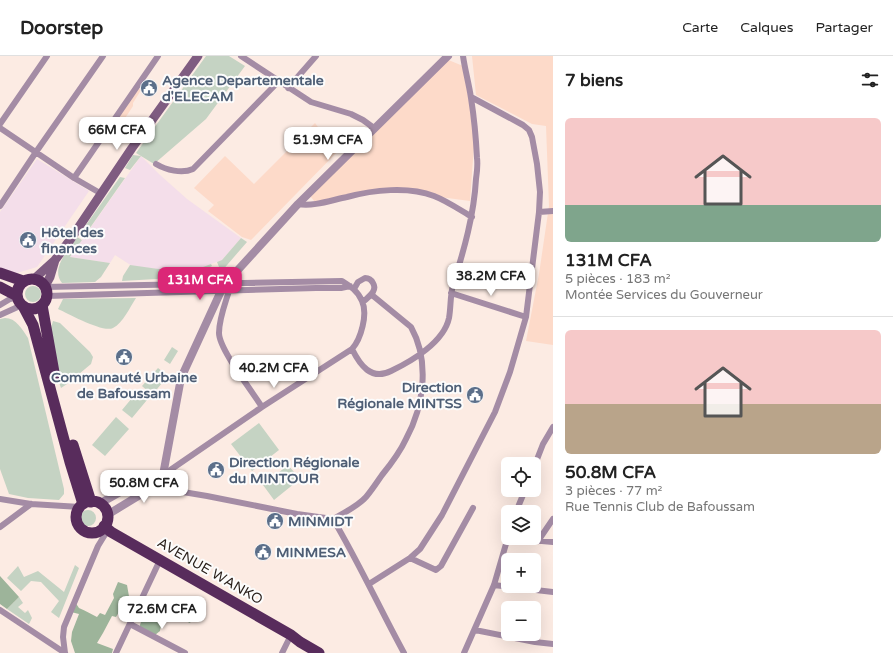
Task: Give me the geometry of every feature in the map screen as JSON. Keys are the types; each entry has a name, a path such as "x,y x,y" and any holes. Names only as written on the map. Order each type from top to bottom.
{"highway":[{"path":"0,273 29,280 38,280 45,293 53,370 88,504"},
{"path":"29,280 19,286 20,301 33,325 70,462 88,504"},
{"path":"0,287 31,309 39,307 45,293"},
{"path":"88,504 105,509 104,526 90,533 78,526 76,516 88,504"},
{"name":"AVENUE WANKO","path":"104,526 158,562 319,653"}],"main road":[{"path":"29,280 54,260 70,240 100,193 198,56"},
{"path":"45,293 54,260"}],"street":[{"path":"0,124 47,56"},
{"path":"0,206 103,56"},
{"path":"74,178 158,56"},
{"path":"241,56 311,102 351,114 374,128"},
{"path":"288,88 316,56"},
{"path":"164,475 181,378 226,288 298,204 448,56"},
{"path":"352,349 361,365 368,371 376,374 387,373 421,355 440,336 446,327 449,317 450,294 464,249 475,203 478,159 471,97 463,56"},
{"path":"156,164 162,168 182,171 193,169 279,81"},
{"path":"369,584 410,558 420,549 442,515 495,412 510,372 526,318 539,212 540,192 532,137 529,130 524,126 471,97"},
{"path":"0,128 74,178 100,193"},
{"path":"298,204 314,204 370,192 414,190 436,196 472,217"},
{"path":"539,212 553,211"},
{"path":"352,288 362,279 370,279 374,285 372,295 363,302"},
{"path":"45,293 226,288 342,280 352,288 363,302 364,314 357,344 352,349 262,407 164,475 158,483 104,526 98,546 64,627 63,637 65,653"},
{"path":"45,293 226,288"},
{"path":"226,288 219,333 221,343 262,407"},
{"path":"450,294 526,318"},
{"path":"153,487 297,514 333,519 365,498 407,439 422,393 423,373 421,355 411,328 372,295"},
{"path":"0,305 10,299 20,301"},
{"path":"0,316 20,301"},
{"path":"538,457 543,444 553,427"},
{"path":"0,498 31,504 88,504 153,475 164,475"},
{"path":"0,527 31,504"},
{"path":"410,558 436,570 441,566 473,508"},
{"path":"333,519 369,584 404,653"},
{"path":"541,537 553,519"},
{"path":"541,541 553,542"},
{"path":"464,653 494,585 506,545"},
{"path":"116,653 158,562"},
{"path":"494,585 553,592"},
{"path":"0,610 65,653"},
{"path":"130,624 185,653"},
{"path":"475,630 535,642 553,644"},
{"path":"282,653 294,639"}],"shaded area":[{"path":"472,56 553,56 553,345 526,341 539,274 549,206 546,126 532,124 476,95"},
{"path":"446,59 463,66 472,118 474,145 470,201 387,190 315,202 306,191"},
{"path":"136,86 141,90 122,123 115,119"},
{"path":"315,123 324,135 341,148 251,240 242,237 208,211 214,205 194,188 225,156 254,184"},
{"path":"141,156 187,199 241,238 222,260 187,273 132,266 115,255 110,263 70,257"},
{"name":"Hôtel des finances","path":"37,159 89,191 37,267 17,273 0,269 0,212"}],"green space":[{"path":"206,56 229,56 245,66 206,119 154,164 136,153"},
{"path":"133,155 141,156 130,170 125,168"},
{"path":"120,177 125,178 85,235 81,232"},
{"path":"77,237 82,240 70,257 110,263 101,277 95,282 62,283 59,277 59,265"},
{"path":"241,238 247,242 221,272 217,262 222,260"},
{"path":"211,264 212,266 208,268 211,276 122,281 123,276 130,265 187,273"},
{"path":"30,286 36,286 41,291 39,300 36,302 30,302 25,297 25,291"},
{"path":"136,298 117,326 108,329 94,326 58,309 63,299"},
{"path":"9,318 16,322 28,338 64,489 64,494 59,500 28,498 9,494 0,469 0,319"},
{"path":"53,321 60,323 90,352 93,357 91,364 61,388 56,374 51,328"},
{"path":"172,347 178,351 170,364 164,360"},
{"path":"158,368 168,376 152,395 142,386"},
{"path":"137,392 147,400 132,418 122,410"},
{"path":"116,417 129,429 105,456 92,445"},
{"path":"259,423 279,450 252,471 231,444"},
{"path":"288,465 300,479 274,500 263,485"},
{"path":"85,510 91,510 96,515 94,524 91,526 85,526 80,521 80,515"},
{"path":"75,565 79,568 59,618 51,612 59,601 41,582 31,581 21,591 7,578 18,566 24,577 38,571 64,592"},
{"path":"0,576 19,597 7,609 0,604"},
{"path":"118,582 127,585 130,602 123,605 116,617 112,616 97,643 113,649 112,653 75,653 71,641 72,632 79,614 71,612 75,602 79,608 97,617 100,613 105,615 114,598 113,594"},
{"path":"19,597 23,603 18,607 25,613 28,610 32,618 29,624 7,609"},
{"path":"186,606 186,611 195,613 190,623 181,619 177,622 162,619 160,631 155,635 139,628 144,613 156,610 171,612"}],"place":[{"name":"Agence Departementale d'ELECAM","path":"149,88"},
{"name":"Hôtel des finances","path":"28,240"},
{"name":"Communauté Urbaine de Bafoussam","path":"124,357"},
{"name":"Direction Régionale MINTSS","path":"475,395"},
{"name":"Direction Régionale du MINTOUR","path":"216,470"},
{"name":"MINMIDT","path":"275,521"},
{"name":"MINMESA","path":"263,552"}]}
